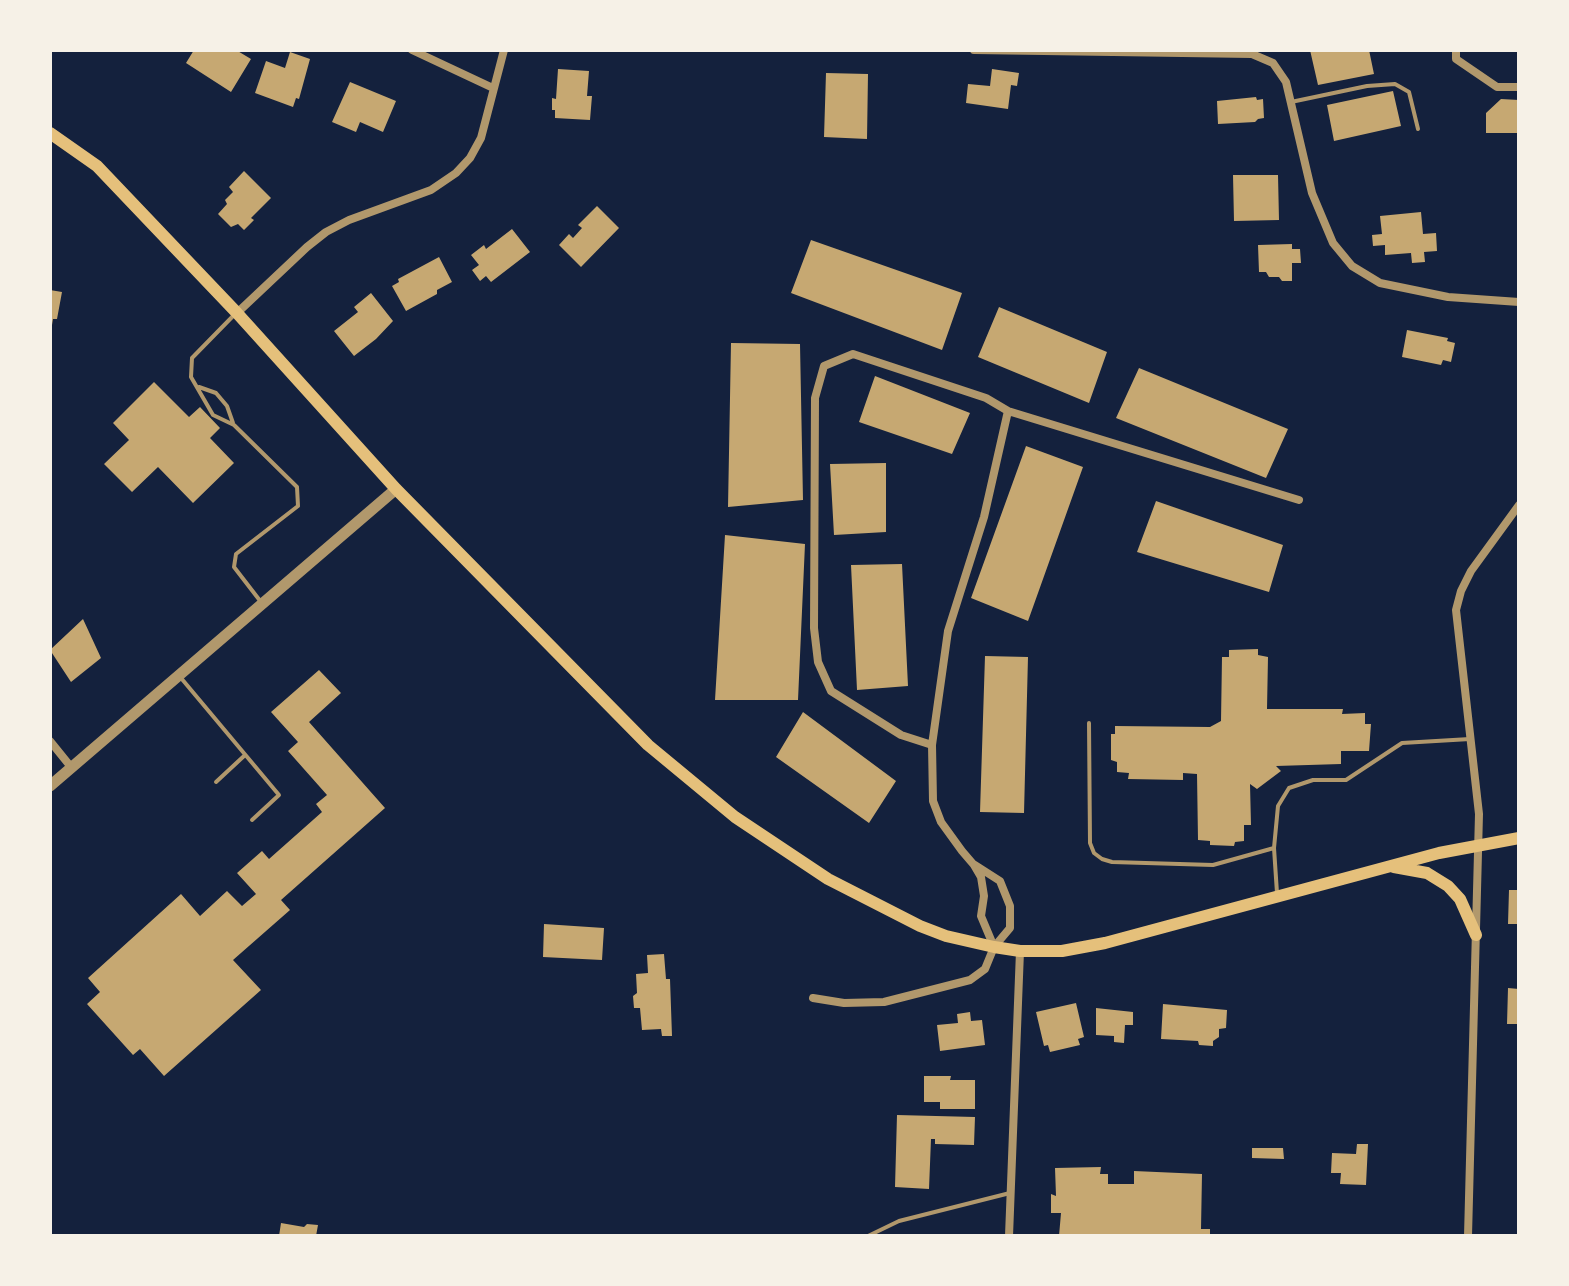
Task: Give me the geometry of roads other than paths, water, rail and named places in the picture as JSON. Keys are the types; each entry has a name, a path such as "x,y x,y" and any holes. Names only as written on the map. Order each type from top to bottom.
{"main road":[{"path":"50,133 97,166 237,313 396,489 648,745 735,817 828,879 920,926 946,936 994,947 1020,951 1062,951 1105,943 1387,866 1519,838"},
{"path":"1387,866 1427,873 1448,886 1460,899 1476,935"}],"street":[{"path":"412,50 493,88"},
{"path":"237,313 326,232 349,220 431,190 456,173 470,158 481,138 504,50"},
{"path":"974,50 1218,52 1252,54 1273,63 1286,82 1312,193 1333,243 1352,266 1380,283 1448,297 1519,302"},
{"path":"1456,50 1456,59 1497,87 1519,87"},
{"path":"932,745 901,735 831,691 818,662 814,628 815,398 824,366 853,354 986,398 1008,411 1299,500"},
{"path":"994,947 981,916 984,896 981,877 941,822 933,801 932,745 948,631 984,517 1008,411"},
{"path":"50,786 396,489"},
{"path":"1468,1236 1479,814 1456,610 1471,571 1519,505"},
{"path":"50,741 71,767"},
{"path":"813,998 844,1003 884,1002 970,980 985,969 994,947 1010,928 1010,906 1000,881 974,865"},
{"path":"1009,1236 1020,951"}],"lane":[{"path":"1291,102 1367,86 1395,84 1409,92 1418,129"},
{"path":"237,313 192,358 191,377 213,415 234,425 297,487 298,506 236,554 234,567 262,604"},
{"path":"199,387 216,393 227,406 234,425"},
{"path":"1509,519 1519,520"},
{"path":"179,675 279,795 252,820"},
{"path":"1089,723 1090,843 1094,853 1102,859 1112,862 1213,865 1274,848"},
{"path":"1277,896 1274,848 1278,806 1289,788 1313,780 1346,780 1402,743 1470,739"},
{"path":"216,782 244,756"},
{"path":"868,1236 899,1221 1013,1192"}]}
